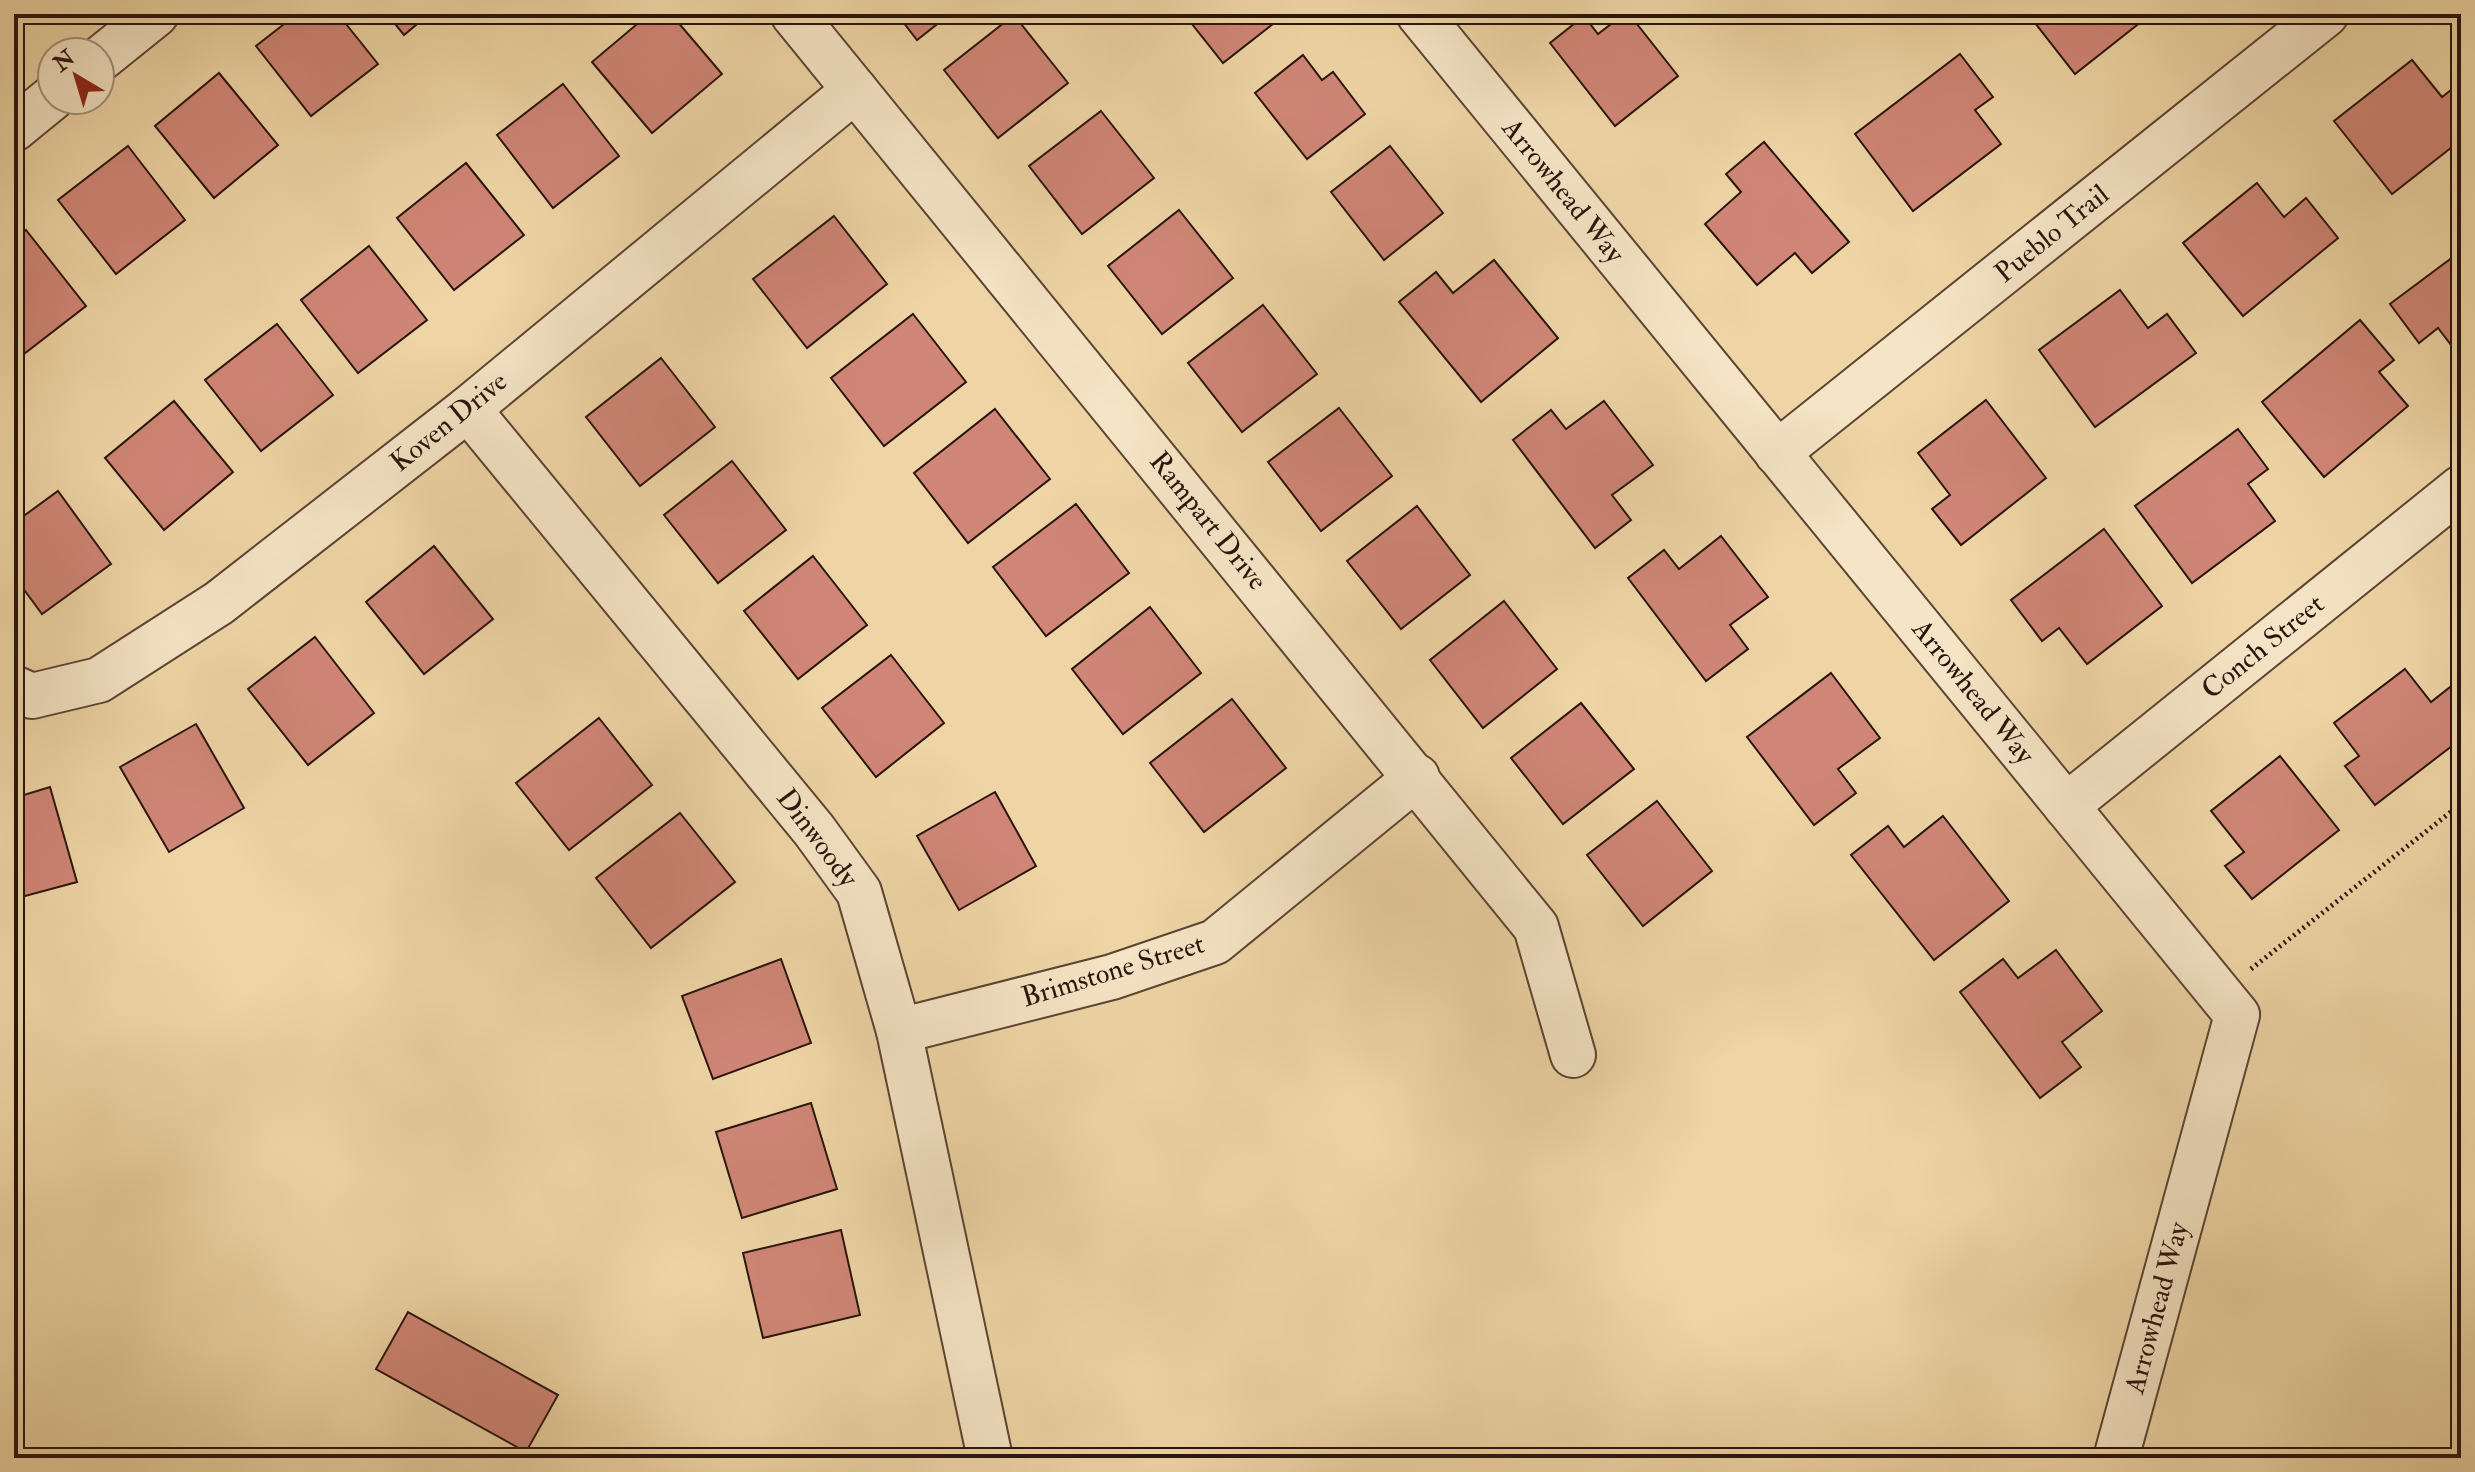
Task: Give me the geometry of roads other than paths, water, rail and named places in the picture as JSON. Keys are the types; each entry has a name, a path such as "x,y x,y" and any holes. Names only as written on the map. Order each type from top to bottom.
{"street":[{"path":"116,46 156,14"},
{"name":"Rampart Drive","path":"793,14 1536,927 1573,1055"},
{"name":"Arrowhead Way","path":"1419,14 2237,1015 2116,1458"},
{"name":"Pueblo Trail","path":"1777,453 2326,14"},
{"name":"Koven Drive","path":"14,688 32,696 99,680 219,603 468,409 855,90"},
{"path":"14,129 36,111"},
{"name":"Dinwoody","path":"468,409 814,830 859,892 899,1031 990,1458"},
{"name":"Conch Street","path":"2066,806 2461,488"},
{"name":"Brimstone Street","path":"899,1031 1112,977 1215,942 1417,777"}]}
